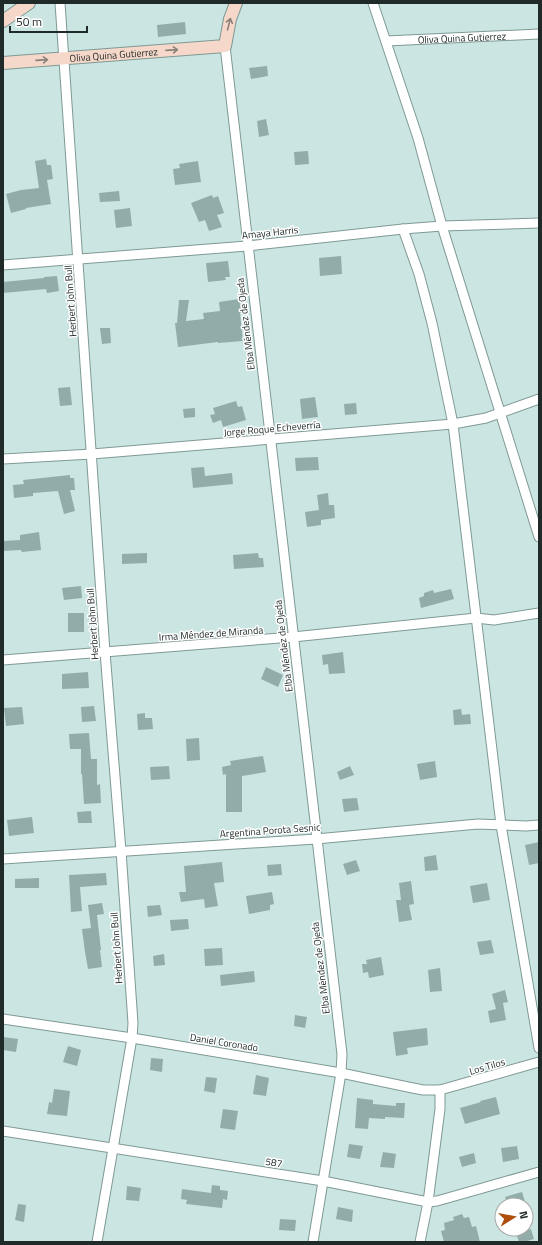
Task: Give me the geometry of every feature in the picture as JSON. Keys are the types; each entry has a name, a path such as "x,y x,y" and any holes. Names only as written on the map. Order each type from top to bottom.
{"street":[{"path":"3,21 29,3"},
{"name":"Herbert John Bull","path":"60,3 132,1023 132,1038 97,1242"},
{"path":"225,46 230,19 236,3"},
{"path":"373,3 418,138 442,226 539,537"},
{"name":"Oliva Quina Gutierrez","path":"386,41 539,34"},
{"name":"Oliva Quina Gutierrez","path":"3,63 225,46"},
{"name":"Elba Méndez de Ojeda","path":"225,46 247,246 342,1054 341,1073 313,1242"},
{"name":"Amaya Harris","path":"3,265 247,246 403,229 442,226 539,223"},
{"path":"403,229 419,274 432,323 453,424 501,825 539,1048"},
{"name":"Jorge Roque Echeverría","path":"3,460 270,440 453,424 481,420 539,399"},
{"name":"Irma Méndez de Miranda","path":"3,660 293,637 476,618 494,620 539,613"},
{"name":"Argentina Porota Sesnic","path":"3,858 316,839 478,824 526,826 539,825"},
{"name":"Daniel Coronado","path":"3,1019 132,1038 341,1073 423,1090 440,1090"},
{"name":"Los Tilos","path":"440,1090 539,1062"},
{"path":"420,1242 428,1202 440,1109 440,1090"},
{"name":"587","path":"3,1131 323,1181 428,1202 438,1201 539,1172"}],"building":[{"path":"185,22 186,34 158,37 157,25"},
{"path":"267,66 268,76 251,79 249,68"},
{"path":"266,119 269,135 259,137 257,121"},
{"path":"308,151 309,164 295,165 294,152"},
{"path":"46,159 47,165 51,165 53,179 47,180 51,204 26,208 11,213 6,194 21,190 39,188 35,161"},
{"path":"198,161 201,182 175,185 173,169 180,168 179,164"},
{"path":"119,191 120,201 100,202 99,193"},
{"path":"212,195 213,198 218,196 224,213 217,215 222,227 209,231 205,220 199,222 191,203"},
{"path":"130,208 132,226 116,228 114,210"},
{"path":"341,256 342,274 320,276 319,258"},
{"path":"228,261 230,277 225,277 226,280 208,282 206,263"},
{"path":"57,276 59,291 47,293 46,289 3,293 3,282"},
{"path":"239,299 242,313 240,313 243,341 218,342 178,347 175,323 177,323 179,300 189,300 186,321 204,319 203,313 220,311 219,302"},
{"path":"100,328 110,328 111,343 102,344"},
{"path":"70,387 72,405 60,406 58,388"},
{"path":"315,397 318,417 302,419 300,399"},
{"path":"236,401 238,407 242,406 246,420 223,427 221,420 213,423 210,415 215,414 213,408"},
{"path":"356,403 357,414 345,415 344,404"},
{"path":"195,408 195,417 184,418 183,409"},
{"path":"318,457 319,470 296,471 295,458"},
{"path":"204,467 205,476 232,473 233,484 193,488 191,468"},
{"path":"70,475 70,478 74,478 75,490 70,490 75,511 64,514 58,491 33,493 33,496 14,498 13,485 24,484 23,480"},
{"path":"328,493 329,505 334,505 335,518 321,520 321,525 307,527 305,512 319,510 317,495"},
{"path":"39,532 41,550 22,552 21,550 3,551 3,541 20,540 20,535"},
{"path":"147,553 147,563 122,564 122,554"},
{"path":"258,553 259,558 263,558 264,567 234,569 233,555"},
{"path":"81,586 82,598 64,600 62,588"},
{"path":"451,589 454,599 421,608 419,598 424,596 424,593 433,590 434,593"},
{"path":"68,613 84,613 84,632 68,632"},
{"path":"343,652 345,673 329,674 328,664 323,665 322,655"},
{"path":"266,667 283,675 278,687 261,679"},
{"path":"88,672 89,688 62,689 62,674"},
{"path":"94,706 96,721 82,722 81,707"},
{"path":"22,707 24,724 6,726 4,708"},
{"path":"461,709 462,715 470,714 471,724 454,725 453,710"},
{"path":"145,713 145,718 152,718 153,729 138,730 137,714"},
{"path":"89,733 91,759 97,759 97,785 100,784 101,803 84,804 81,774 81,749 70,749 69,734"},
{"path":"199,738 200,760 187,761 186,739"},
{"path":"263,756 266,772 242,776 242,812 226,812 226,774 223,775 222,767 231,765 230,761"},
{"path":"435,761 437,777 420,780 417,764"},
{"path":"169,766 170,779 151,780 150,767"},
{"path":"350,766 354,775 340,780 337,772"},
{"path":"357,798 359,810 344,812 342,799"},
{"path":"91,811 92,823 78,823 77,812"},
{"path":"32,817 34,833 9,836 7,820"},
{"path":"539,842 539,863 529,865 525,845"},
{"path":"436,855 438,870 425,871 424,857"},
{"path":"356,860 360,871 347,875 343,864"},
{"path":"222,862 224,882 214,883 218,906 205,908 204,899 181,902 179,892 186,892 184,866"},
{"path":"281,864 282,875 268,876 267,865"},
{"path":"106,873 107,885 80,887 82,911 71,912 69,875"},
{"path":"39,878 39,888 15,888 15,879"},
{"path":"411,881 414,904 409,905 412,920 399,922 396,900 401,900 399,883"},
{"path":"487,883 490,900 473,903 470,886"},
{"path":"272,892 274,904 270,905 270,910 249,914 246,896"},
{"path":"102,903 104,914 97,915 102,967 88,969 82,929 91,928 88,905"},
{"path":"160,905 162,915 148,917 147,906"},
{"path":"188,919 189,929 171,931 170,920"},
{"path":"491,940 494,953 480,955 477,942"},
{"path":"222,948 223,965 205,966 204,949"},
{"path":"164,954 165,965 154,966 153,956"},
{"path":"381,957 384,975 369,978 368,972 363,973 362,964 367,964 366,960"},
{"path":"440,968 442,991 430,992 428,970"},
{"path":"254,971 255,982 221,986 220,975"},
{"path":"505,990 508,1002 503,1003 506,1020 490,1023 488,1011 496,1009 492,994"},
{"path":"295,1015 307,1017 305,1028 294,1026"},
{"path":"427,1028 428,1045 407,1048 408,1054 396,1056 393,1032"},
{"path":"3,1037 18,1039 16,1052 3,1050"},
{"path":"68,1046 81,1050 77,1066 63,1062"},
{"path":"151,1058 163,1059 162,1072 150,1070"},
{"path":"256,1075 269,1078 266,1096 253,1094"},
{"path":"206,1077 217,1078 215,1093 204,1091"},
{"path":"54,1089 70,1091 67,1116 47,1114 49,1102 52,1103"},
{"path":"496,1097 500,1114 465,1124 460,1108"},
{"path":"357,1098 373,1100 373,1104 396,1106 396,1103 405,1103 404,1118 369,1118 368,1129 355,1128"},
{"path":"223,1109 238,1111 235,1130 220,1128"},
{"path":"349,1144 363,1146 360,1159 347,1157"},
{"path":"517,1146 519,1159 503,1162 501,1148"},
{"path":"383,1152 396,1154 394,1168 380,1167"},
{"path":"474,1153 476,1163 462,1167 459,1157"},
{"path":"212,1185 220,1186 220,1190 228,1191 227,1200 223,1199 222,1208 186,1204 187,1200 181,1199 182,1189 211,1193"},
{"path":"127,1186 141,1188 139,1201 126,1200"},
{"path":"522,1192 524,1197 505,1197"},
{"path":"18,1204 26,1205 24,1222 15,1220"},
{"path":"338,1207 353,1210 352,1222 336,1219"},
{"path":"462,1214 464,1218 469,1217 472,1227 476,1226 480,1242 444,1242 441,1231 445,1230 444,1223 454,1220 453,1217"},
{"path":"280,1219 296,1220 295,1231 279,1230"},
{"path":"517,1237 533,1237 534,1239 524,1242 519,1242"}]}
